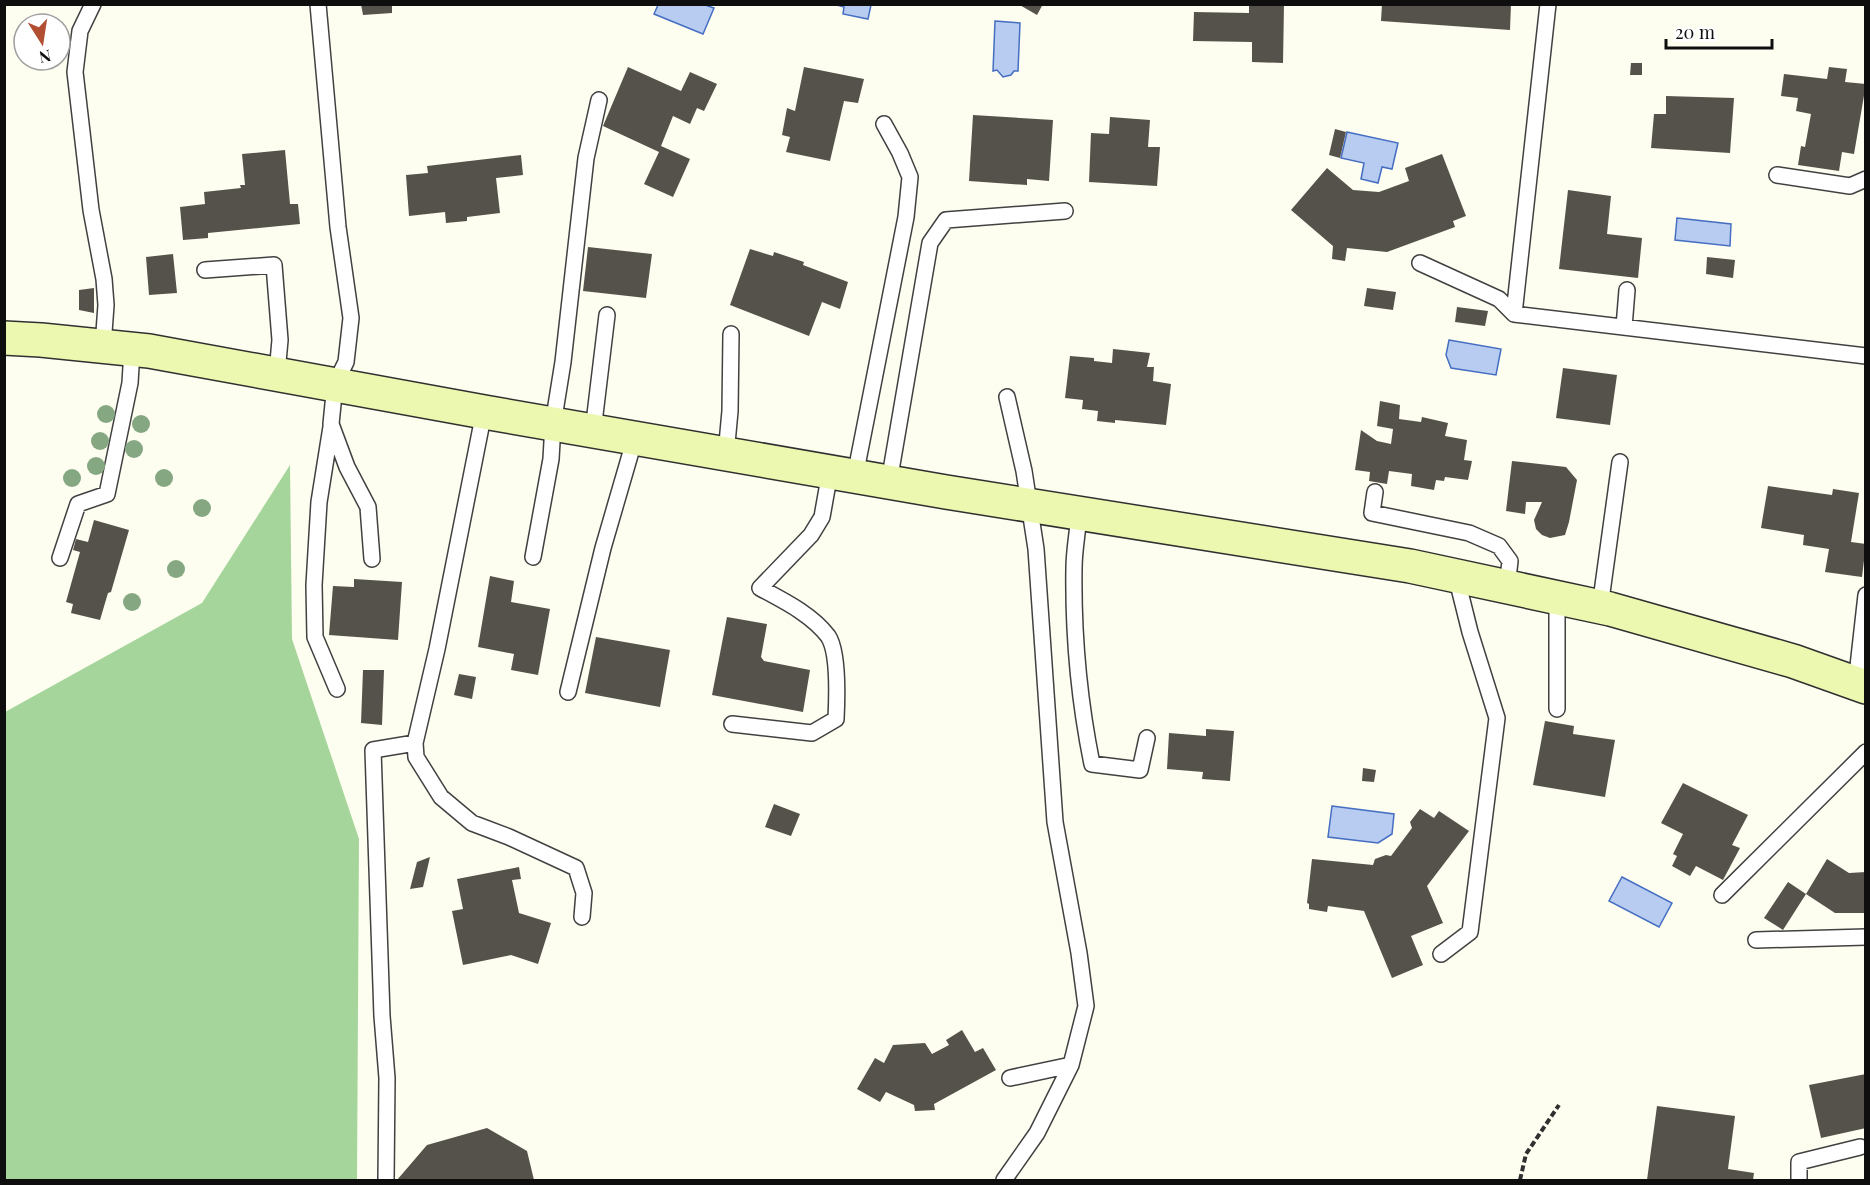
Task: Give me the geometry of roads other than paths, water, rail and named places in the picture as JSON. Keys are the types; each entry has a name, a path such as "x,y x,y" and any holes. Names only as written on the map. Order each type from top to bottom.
{"street":[{"path":"4,338 149,351 842,474 1398,564 1600,607 1793,661 1861,685"}],"lane":[{"path":"60,558 78,504 107,494 130,383 117,348 106,305 104,279 91,210 75,72 80,32 93,4"},
{"path":"318,4 338,227 351,318 346,362 335,384 319,502 314,585 315,637 337,689"},
{"path":"1514,314 1548,4"},
{"path":"532,556 550,459 586,158 598,100"},
{"path":"732,724 812,733 836,719 837,674 829,638 803,612 760,588 811,534 822,517 842,474 906,217 910,177 884,124"},
{"path":"1777,175 1850,186 1866,179"},
{"path":"889,482 930,243 946,220 1065,211"},
{"path":"1420,263 1499,299 1514,314 1866,356"},
{"path":"205,270 274,265 280,340 277,373"},
{"path":"1624,327 1627,290"},
{"path":"592,431 607,315"},
{"path":"726,454 730,411 730,334"},
{"path":"1004,1180 1037,1134 1071,1065 1086,1006 1079,953 1054,822 1039,580 1024,471 1006,398"},
{"path":"484,412 438,649 415,743 417,757 441,797 472,823 509,837 576,868 584,893 582,917"},
{"path":"331,424 347,467 368,507 372,559"},
{"path":"568,692 603,548 635,438"},
{"path":"1600,607 1620,462"},
{"path":"1375,492 1372,513 1469,533 1499,546 1510,561 1507,587"},
{"path":"1079,513 1074,566 1076,648 1083,719 1092,764 1140,770 1147,738"},
{"path":"1441,954 1470,932 1497,718 1470,632 1456,576"},
{"path":"1861,685 1866,594"},
{"path":"1557,598 1557,709"},
{"path":"386,1180 387,1078 382,1016 373,750 415,743"},
{"path":"1722,895 1866,752"},
{"path":"1756,940 1866,937"},
{"path":"1010,1078 1071,1065"},
{"path":"1799,1180 1799,1162 1860,1147"}],"water":[{"path":"658,5 705,5 714,8 703,34 654,14"},
{"path":"837,5 871,5 868,19 843,14 844,7"},
{"path":"995,21 1020,23 1018,71 1003,77 997,70 993,71"},
{"path":"1347,132 1398,143 1392,169 1382,167 1378,183 1361,179 1364,163 1341,158"},
{"path":"1677,218 1731,224 1730,246 1675,240"},
{"path":"1449,340 1501,349 1496,375 1451,368 1446,355"},
{"path":"1332,806 1394,814 1392,834 1378,843 1328,837"},
{"path":"1622,877 1672,903 1659,927 1609,901"}]}
